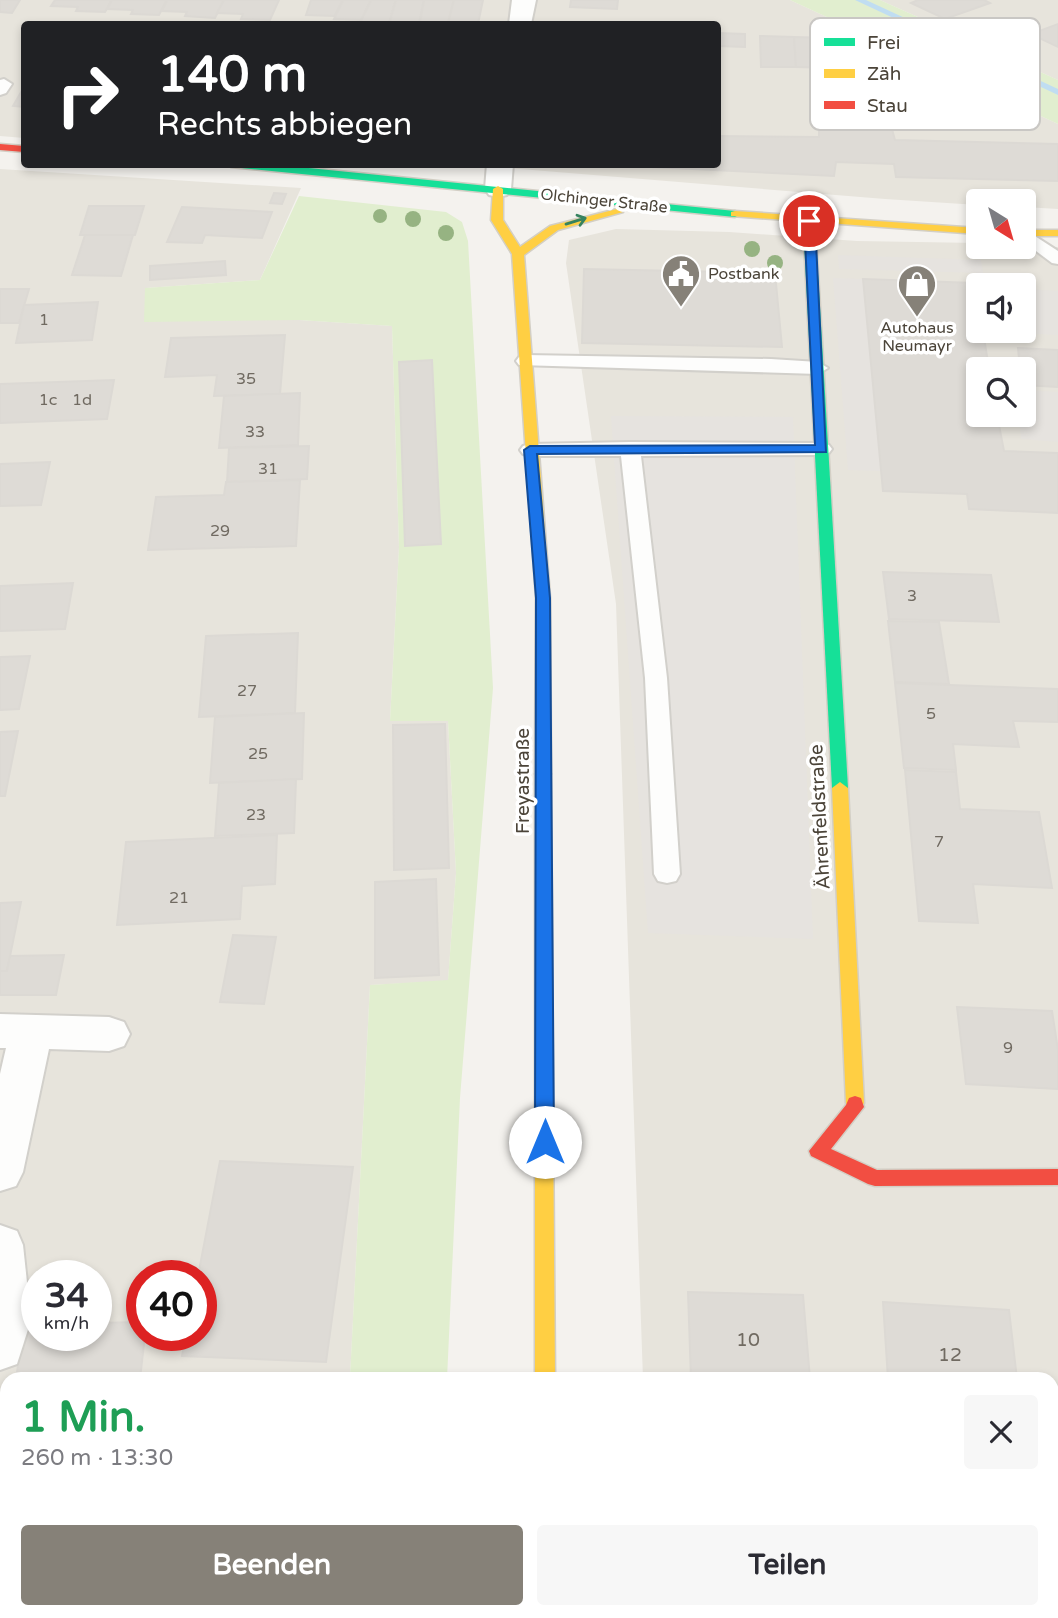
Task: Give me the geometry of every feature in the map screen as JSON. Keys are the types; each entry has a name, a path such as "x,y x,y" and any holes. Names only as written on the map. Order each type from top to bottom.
{"street":[{"path":"520,21 524,0"},
{"path":"0,147 21,149"},
{"name":"Olchinger Straße","path":"313,168 499,177 662,208 809,221 966,230"},
{"name":"Freyastraße","path":"499,177 497,220 517,254 543,598 545,1372"},
{"path":"517,254 554,228 584,218 612,212 662,208"},
{"name":"Ährenfeldstraße","path":"809,221 853,1025 855,1107 818,1151 875,1178 1058,1177"},
{"path":"1036,234 1058,233"},
{"path":"0,1172 15,1031 109,1034"},
{"path":"0,1348 7,1320 1,1255"}],"lane":[{"path":"1036,243 1058,259"},
{"path":"526,361 818,368"},
{"path":"630,448 656,678 667,874"},
{"path":"530,450 822,449"}],"shaded area":[{"path":"0,0 790,0 829,18 810,18 810,130 1040,130 1040,116 1058,124 1058,209 1036,208 1036,189 966,189 966,204 507,168 721,168 721,21 21,21 21,138 0,136"},
{"path":"880,0 1058,0 1058,80 1040,72 1040,18 920,18"},
{"path":"0,169 301,188 260,280 146,288 299,320 392,326 399,547 390,721 448,721 456,873 448,981 370,985 350,1372 0,1372"},
{"path":"616,229 729,232 857,241 966,243 966,259 1036,259 1036,247 1058,247 1058,1372 643,1372 616,604 566,263 569,240"},
{"path":"838,255 981,260 983,273 839,269"},
{"path":"833,278 863,279 881,471 848,470"},
{"path":"1036,290 1058,291 1058,335 1036,334"},
{"path":"1036,391 1058,392 1058,442 1021,439 1020,427 1036,427"},
{"path":"611,416 793,417 813,939 648,933"}],"green space":[{"path":"790,0 880,0 920,18 829,18"},
{"path":"1040,72 1058,80 1058,124 1040,116"},
{"path":"299,196 446,212 462,222 468,241 493,688 460,1098 447,1372 350,1372 370,985 448,980 456,873 448,721 390,721 399,547 392,326 299,320 144,322 145,288 260,280"}],"building":[{"path":"0,0 20,0 12,13 0,12"},
{"path":"55,0 112,0 105,12 76,11 78,7 51,6"},
{"path":"112,0 167,0 159,15 131,14 133,10 107,9"},
{"path":"167,0 224,0 215,18 185,16 187,12 162,11"},
{"path":"224,0 279,0 270,20 241,19 243,14 217,13"},
{"path":"311,0 343,0 335,16 306,15"},
{"path":"343,0 371,0 362,20 334,19"},
{"path":"371,0 396,0 390,21 361,21"},
{"path":"396,0 424,0 420,21 390,21"},
{"path":"424,0 454,0 449,21 420,21"},
{"path":"454,0 483,0 479,21 449,21"},
{"path":"571,0 618,0 617,9 570,7"},
{"path":"918,0 984,0 990,3 943,18 911,3"},
{"path":"1058,24 1058,47 1040,38 1040,31"},
{"path":"721,33 745,34 745,47 721,46"},
{"path":"760,36 794,37 796,67 761,67"},
{"path":"794,37 810,37 810,67 796,67"},
{"path":"21,92 21,107 13,106"},
{"path":"819,130 892,130 895,140 1058,144 1058,181 896,177 894,164 836,162 834,176 671,168 721,168 721,136 819,137"},
{"path":"274,193 286,194 282,204 270,203"},
{"path":"89,206 144,206 135,235 80,235"},
{"path":"182,207 272,212 262,238 205,235 202,243 167,242"},
{"path":"85,235 133,235 121,276 72,275"},
{"path":"225,261 226,275 150,280 150,266"},
{"name":"Postbank","path":"584,269 775,273 782,347 582,343"},
{"path":"863,279 966,283 966,343 985,343 987,357 966,357 966,427 999,427 1004,451 1058,453 1058,513 969,509 967,494 883,491"},
{"path":"0,289 29,289 19,323 0,323"},
{"path":"98,302 92,340 16,343 24,305"},
{"path":"285,335 280,394 214,396 217,375 165,377 171,338"},
{"path":"1018,348 1058,350 1058,387 1036,386 1036,357 1019,357"},
{"path":"432,360 441,544 405,546 399,362"},
{"path":"114,380 107,419 0,423 0,384"},
{"path":"300,393 298,445 219,448 224,396"},
{"path":"309,446 307,479 227,482 229,448"},
{"path":"50,462 41,505 0,506 0,464"},
{"path":"300,480 296,546 148,550 156,497 224,495 226,482"},
{"path":"883,572 991,575 999,622 889,619"},
{"path":"73,583 65,629 0,631 0,586"},
{"path":"888,621 939,622 949,684 895,682"},
{"path":"298,633 295,713 199,717 206,636"},
{"path":"30,656 19,709 0,710 0,657"},
{"path":"895,683 1058,689 1058,722 1013,721 1019,747 953,744 956,770 904,768"},
{"path":"304,713 302,779 210,783 215,717"},
{"path":"445,724 449,868 394,870 393,725"},
{"path":"18,731 5,796 0,796 0,732"},
{"path":"905,770 956,772 960,809 1039,812 1052,888 973,884 978,923 919,921"},
{"path":"296,779 294,833 215,836 219,783"},
{"path":"277,835 275,884 242,886 240,919 117,925 126,842"},
{"path":"436,879 439,975 375,978 375,882"},
{"path":"21,902 7,971 0,971 0,903"},
{"path":"233,935 276,937 264,1004 220,1002"},
{"path":"64,955 56,995 0,995 0,971 7,971 10,956"},
{"path":"957,1007 1052,1011 1058,1050 1058,1089 966,1084"},
{"path":"220,1161 353,1167 326,1362 182,1356 183,1351 217,1351 217,1260 201,1260"},
{"path":"688,1292 803,1295 809,1372 691,1372"},
{"path":"883,1302 1009,1310 1016,1372 888,1372"},
{"path":"126,1322 126,1351 143,1351 141,1372 17,1372 21,1345 21,1351 112,1351 112,1323"}],"waterway":[{"path":"859,0 898,18"},
{"path":"1040,84 1058,92"}],"traffic: fast":[{"path":"271,168 735,214"},
{"path":"809,221 840,788"},
{"path":"543,774 544,1121"}],"traffic: slow":[{"path":"498,189 497,220 518,254 543,598 543,774"},
{"path":"518,254 554,228 617,212"},
{"path":"735,214 966,230"},
{"path":"1036,233 1058,233"},
{"path":"840,788 855,1103"},
{"path":"544,1121 545,1372"}],"traffic: jam":[{"path":"0,147 21,149"},
{"path":"855,1103 855,1107 818,1151 875,1178 1058,1177"}],"place":[{"name":"Postbank","path":"681,308"},
{"name":"Autohaus Neumayr","path":"917,318"}],"route":[{"path":"545,1142 543,598 530,450 822,449 809,221"}]}
